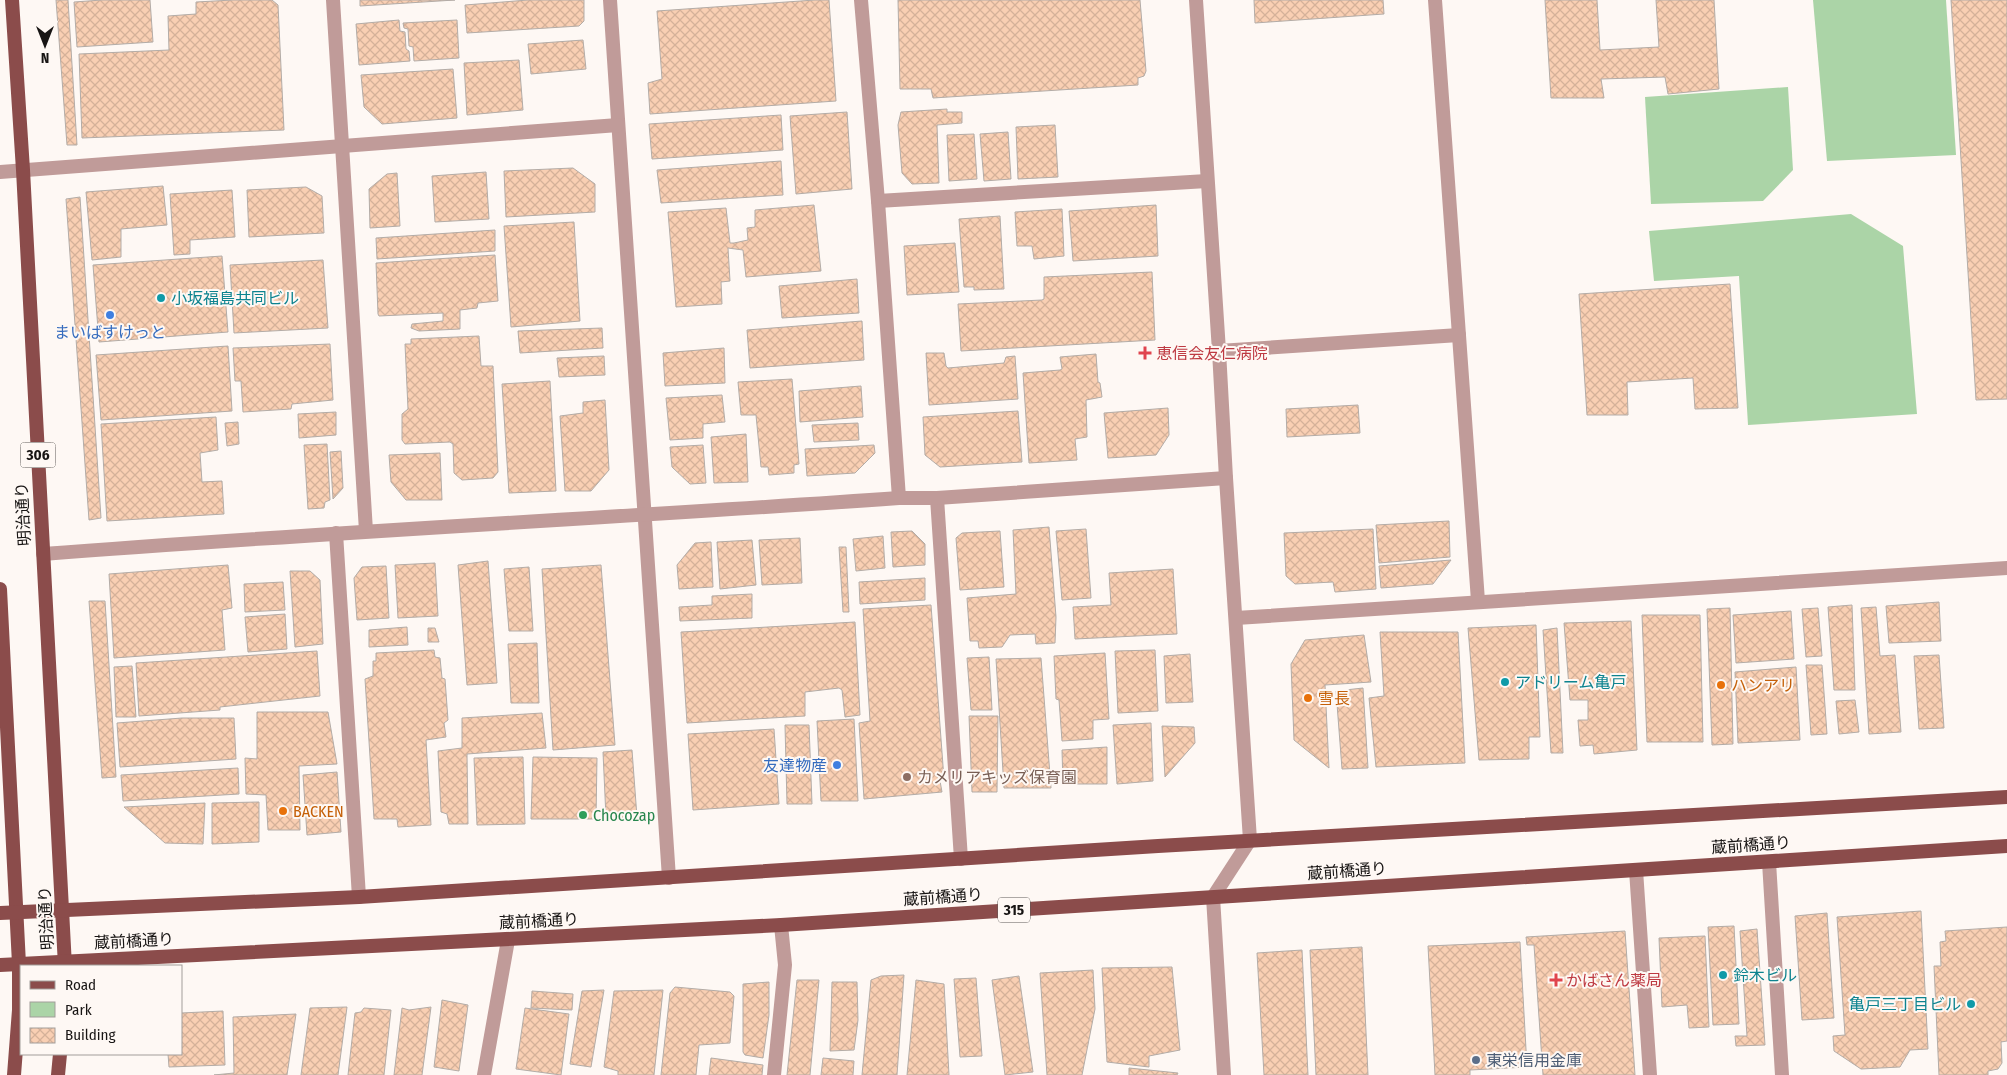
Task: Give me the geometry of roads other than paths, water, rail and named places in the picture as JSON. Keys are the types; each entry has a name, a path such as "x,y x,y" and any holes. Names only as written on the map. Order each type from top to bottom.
{"main road":[{"name":"明治通り","path":"12,0 23,170 65,964"},
{"name":"明治通り","path":"0,588 20,964 14,1075"},
{"name":"蔵前橋通り","path":"0,913 359,898 1250,840 2007,797"},
{"name":"蔵前橋通り","path":"0,965 65,964 781,925 2007,846"},
{"path":"58,1075 60,1055"}],"street":[{"path":"333,0 366,531"},
{"path":"610,0 669,878"},
{"path":"861,0 878,201 899,498"},
{"path":"1196,0 1250,840 1213,897 1224,1075"},
{"path":"1435,0 1478,601"},
{"path":"0,172 343,148 618,125"},
{"path":"878,201 1208,181"},
{"path":"1219,351 1459,335"},
{"path":"43,554 366,531 645,516 1226,478"},
{"path":"936,498 961,859"},
{"path":"336,534 359,898"},
{"path":"1236,618 2007,568"},
{"path":"1768,862 1782,1075"},
{"path":"1636,870 1650,1075"},
{"path":"774,1075 785,965 781,925"},
{"path":"484,1075 508,940"}],"place":[{"name":"小坂福島共同ビル","path":"161,298"},
{"name":"まいばすけっと","path":"110,315"},
{"name":"恵信会友仁病院","path":"1145,353"},
{"name":"アドリーム亀戸","path":"1505,682"},
{"name":"ハンアリ","path":"1721,685"},
{"name":"雪長","path":"1308,698"},
{"name":"友達物産","path":"837,765"},
{"name":"カメリアキッズ保育園","path":"907,777"},
{"name":"BACKEN","path":"283,811"},
{"name":"Chocozap","path":"583,815"},
{"name":"鈴木ビル","path":"1723,975"},
{"name":"かばさん薬局","path":"1556,980"},
{"name":"亀戸三丁目ビル","path":"1971,1004"},
{"name":"東栄信用金庫","path":"1476,1060"}]}
